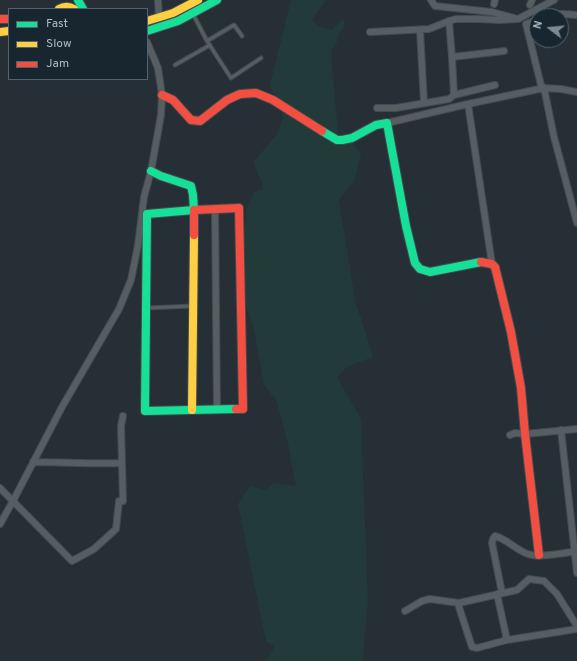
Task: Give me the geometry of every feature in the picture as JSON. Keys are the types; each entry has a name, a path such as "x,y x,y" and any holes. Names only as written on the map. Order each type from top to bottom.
{"main road":[{"path":"148,31 178,21 217,0"},
{"path":"148,21 175,12 192,1"},
{"path":"60,6 68,6 72,8"},
{"path":"162,95 173,100 191,120 200,121 227,100 240,94 256,93 273,100 337,140 343,141 374,126 387,123 406,226 415,263 420,269 430,272 482,262 492,264 495,267 511,332 521,388 539,556"},
{"path":"151,171 191,186 193,195 192,410"},
{"path":"239,208 243,409 145,411 147,214 194,210 239,208"}],"street":[{"path":"158,0 159,18"},
{"path":"431,0 435,6 492,12 518,19"},
{"path":"370,32 429,30 449,21 462,19 518,19 554,0"},
{"path":"449,21 454,95"},
{"path":"529,23 526,24 529,36"},
{"path":"420,30 424,103"},
{"path":"0,524 62,407 119,309 128,287 138,245 144,197 151,171 161,115 162,95 158,68 148,44"},
{"path":"532,48 541,85 544,88 554,137 577,223"},
{"path":"452,57 504,51"},
{"path":"377,108 396,108 449,99 454,95 495,85"},
{"path":"387,123 544,88 577,92"},
{"path":"468,104 492,264"},
{"path":"215,209 217,410"},
{"path":"0,488 72,561 94,549 116,529 119,501 123,501 121,426 123,416"},
{"path":"510,435 515,433 525,434 577,429"},
{"path":"561,430 576,551 577,573"},
{"path":"33,462 76,462 98,464 122,463"},
{"path":"507,640 492,543 493,538 496,536 501,538 530,555 539,556 576,551"},
{"path":"406,611 422,601 430,599 459,603 517,590 529,579 544,581 557,594 577,626"},
{"path":"459,603 472,646 477,648 507,640 577,629"}],"lane":[{"path":"193,14 207,41 231,78 261,58"},
{"path":"207,41 234,25 242,36"},
{"path":"175,65 210,45"},
{"path":"146,308 192,306"}],"green space":[{"path":"291,0 326,0 312,20 319,27 331,30 341,21 343,20 345,22 343,29 338,35 337,42 331,51 338,133 349,139 361,153 355,180 339,200 356,305 373,357 347,367 337,377 361,419 368,600 363,661 266,661 275,646 266,642 238,504 250,486 266,490 273,483 296,486 287,439 276,400 264,385 253,325 246,308 243,258 246,210 254,192 263,189 262,181 257,173 254,161 278,133 283,116 270,85"}],"traffic: fast":[{"path":"78,0 82,8"},
{"path":"148,31 178,21 217,0"},
{"path":"322,131 337,140 342,140 352,138 376,125 387,123 406,226 415,263 420,269 430,272 481,262"},
{"path":"151,171 191,186 194,210 147,214 145,411 236,409"}],"traffic: slow":[{"path":"148,21 173,13 198,0"},
{"path":"61,8 72,8"},
{"path":"0,32 8,31"},
{"path":"192,410 194,235"}],"traffic: jam":[{"path":"0,19 8,19"},
{"path":"162,95 173,100 191,120 200,121 227,100 240,94 256,93 273,100 322,131"},
{"path":"194,235 194,210 239,208 243,409 236,409"},
{"path":"481,262 492,264 495,267 511,332 521,388 539,555"}]}
